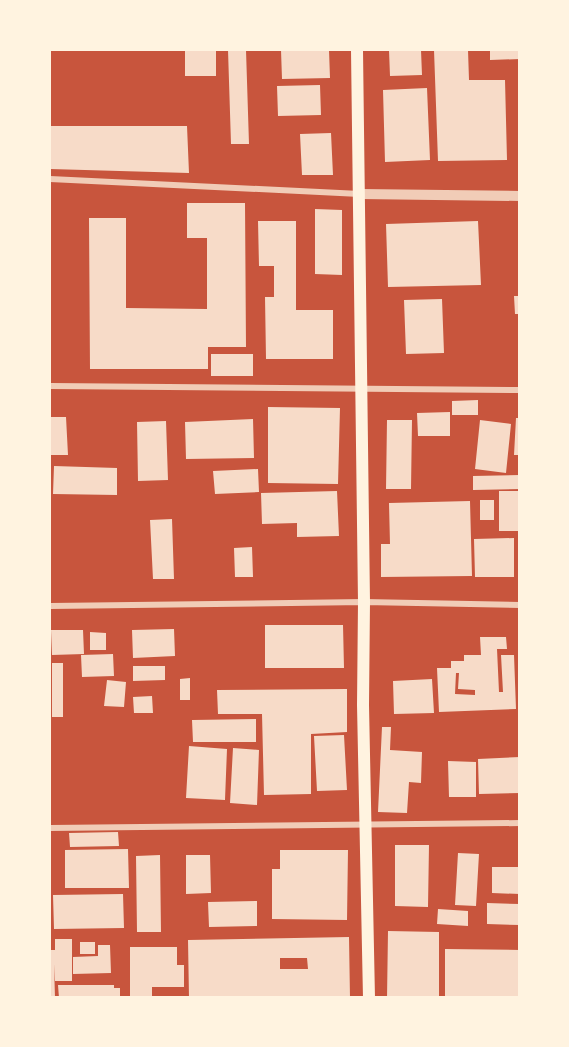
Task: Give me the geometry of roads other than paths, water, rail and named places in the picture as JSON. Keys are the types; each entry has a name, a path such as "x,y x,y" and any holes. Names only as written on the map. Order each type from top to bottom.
{"main road":[{"path":"357,50 364,602 363,705 369,998"}],"street":[{"path":"50,179 360,194 519,196"},
{"path":"50,386 519,390"},
{"path":"50,606 364,602 519,605"},
{"path":"50,828 519,823"}]}
